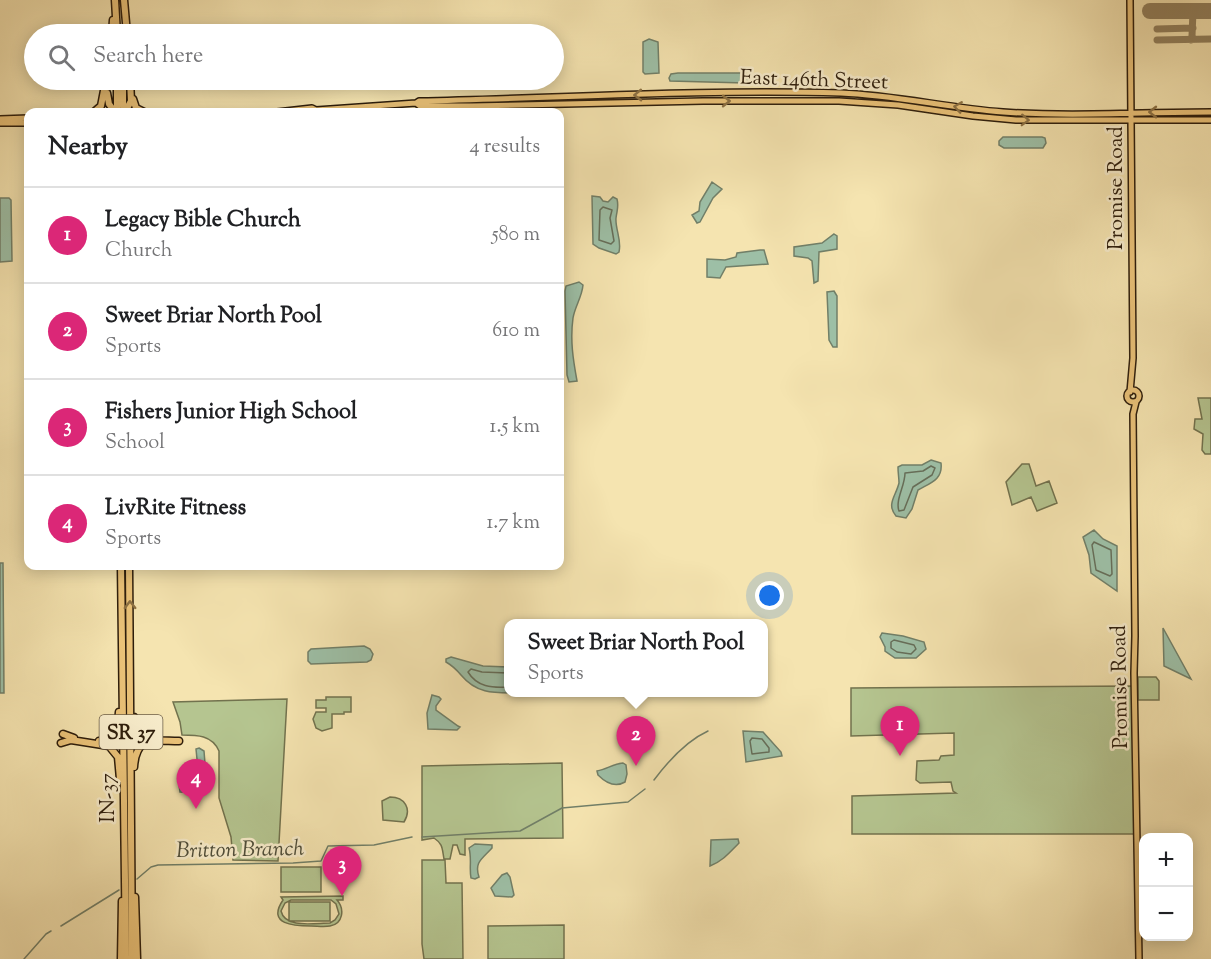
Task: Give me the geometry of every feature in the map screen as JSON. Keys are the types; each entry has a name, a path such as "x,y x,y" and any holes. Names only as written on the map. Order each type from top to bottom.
{"highway":[{"path":"114,24 119,0"},
{"path":"118,24 119,0"},
{"path":"119,0 123,24"},
{"path":"99,108 104,90"},
{"path":"106,90 107,100 117,108"},
{"path":"118,90 120,108"},
{"path":"120,108 122,90"},
{"path":"124,108 130,105 131,90"},
{"path":"131,90 135,106 138,108"},
{"name":"IN-37","path":"121,570 126,959"},
{"name":"IN-37","path":"129,570 131,855 136,914 134,959"},
{"path":"130,667 137,728 142,734 150,737 179,739 148,741 137,751 131,824"},
{"path":"63,734 101,741 115,734 118,727 122,669"},
{"path":"61,743 71,740 105,744 116,752 119,761 124,845"},
{"path":"121,959 124,864"}],"main road":[{"name":"Promise Road","path":"1130,0 1132,376 1127,397 1133,401 1136,636 1134,682 1139,959"},
{"name":"East 146th Street","path":"353,108 419,101 531,97 820,93 885,96 1009,112 1211,112"},
{"name":"East 146th Street","path":"416,103 420,106 472,106 703,101 839,101 898,105 1008,119 1211,120"},
{"path":"0,121 24,120"},
{"name":"Promise Road","path":"1132,376 1137,392"},
{"path":"1130,392 1137,392 1139,397 1133,401"}],"shaded area":[{"path":"1198,398 1211,398 1211,454 1205,454 1202,450 1203,434 1194,429 1195,419 1202,419"},
{"path":"1022,464 1029,464 1036,486 1049,481 1057,503 1037,511 1031,497 1012,505 1006,482"},
{"path":"1138,677 1156,677 1159,681 1159,700 1138,700"},
{"path":"1132,686 1136,834 852,834 852,796 956,793 953,791 951,782 920,783 916,780 917,761 939,760 941,756 954,755 954,733 851,736 851,688"},
{"path":"326,697 351,697 351,712 332,714 332,728 322,731 316,728 313,719 316,712 326,712 326,708 316,708 316,700 326,700"},
{"path":"287,699 278,861 233,860 231,837 219,798 219,751 208,739 182,735 173,702"},
{"path":"562,763 563,838 465,839 465,855 460,854 457,845 453,845 450,859 444,859 441,844 437,840 434,838 422,840 422,766"},
{"path":"390,797 400,799 406,805 407,813 404,822 383,820 382,801"},
{"path":"422,860 445,860 446,883 462,883 463,959 424,959"},
{"path":"281,867 321,867 321,892 281,892"},
{"path":"343,896 343,900 337,900 342,912 340,919 330,926 305,926 285,922 278,915 283,900 281,897","holes":["291,900 331,900 336,904 339,914 330,923 294,923 284,917 281,911 285,903"]},
{"path":"289,902 330,902 330,921 289,921"},
{"path":"564,925 564,959 488,959 488,926"}],"water":[{"path":"649,39 658,42 659,73 645,74 643,72 643,42"},
{"path":"746,73 749,80 745,83 670,81 671,74"},
{"path":"1003,137 1042,137 1045,138 1046,143 1043,148 1004,148 999,145"},
{"path":"712,182 722,189 713,198 700,222 697,223 692,215 699,211 700,202"},
{"path":"592,196 600,197 603,201 608,202 613,197 617,199 616,222 620,248 616,254 593,244"},
{"path":"0,198 11,200 12,261 0,262"},
{"path":"834,234 837,236 837,249 819,252 818,281 814,283 812,261 808,258 794,256 794,247 822,243"},
{"path":"764,250 768,264 726,267 720,278 707,277 707,259 725,260 736,257 737,253"},
{"path":"579,282 583,285 573,318 572,334 577,381 569,382 565,291 566,286"},
{"path":"834,291 837,296 837,347 833,347 829,340 827,292"},
{"path":"931,460 941,463 938,477 918,490 912,509 906,518 896,516 892,504 899,483 898,467 922,465"},
{"path":"1094,530 1103,539 1117,546 1117,591 1091,573 1089,555 1083,537"},
{"path":"0,563 3,563 4,693 0,693"},
{"path":"1163,628 1191,679 1164,666"},
{"path":"882,633 924,642 926,649 916,658 895,658 885,651 880,637"},
{"path":"364,646 373,654 371,660 367,662 311,664 308,661 308,652 311,649"},
{"path":"451,657 483,666 504,667 504,693 479,689 446,662 446,659"},
{"path":"432,695 441,699 436,710 460,727 457,730 428,729 427,713"},
{"path":"743,731 763,732 782,756 746,762"},
{"path":"196,749 204,751 207,789 205,793 180,792 178,777 183,774 194,774"},
{"path":"623,763 626,765 627,774 625,782 621,784 610,783 598,775 597,771"},
{"path":"738,839 739,843 729,853 710,866 711,840"},
{"path":"475,844 492,845 492,848 478,864 479,877 475,879 471,878 469,848"},
{"path":"507,873 514,895 512,897 495,896 491,888 502,875"}],"waterway":[{"path":"654,780 678,752 692,740 708,731"},
{"path":"422,837 520,831 562,808 628,802 645,789"},
{"name":"Britton Branch","path":"137,879 151,867 158,865 321,861 328,846 374,845 412,837"},
{"name":"Britton Branch","path":"61,926 119,890"},
{"name":"Britton Branch","path":"24,959 51,931"}],"taxiway":[{"path":"1191,40 1193,11"},
{"path":"1157,29 1193,28"},
{"path":"1157,40 1211,39"}],"runway":[{"path":"1150,11 1211,11"}],"place":[{"name":"Legacy Bible Church","path":"900,756"},
{"name":"Sweet Briar North Pool","path":"636,766"},
{"name":"LivRite Fitness","path":"196,809"},
{"name":"Fishers Junior High School","path":"342,896"}]}
